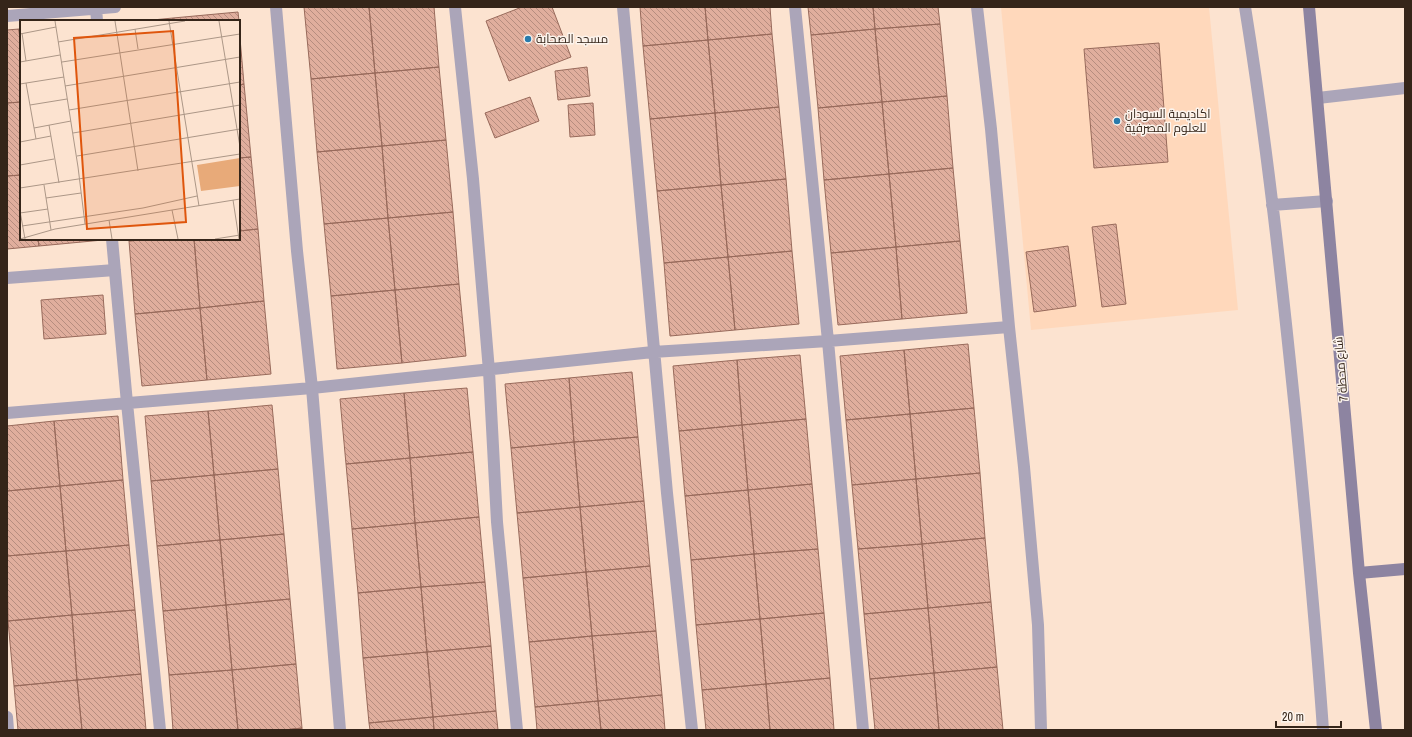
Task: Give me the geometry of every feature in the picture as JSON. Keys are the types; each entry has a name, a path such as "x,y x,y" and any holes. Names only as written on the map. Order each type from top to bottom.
{"street":[{"path":"7,16 96,12 115,7"},
{"path":"276,7 312,388 340,730"},
{"path":"455,7 473,179 489,371 497,522 516,730"},
{"path":"623,7 667,501 692,730"},
{"path":"795,7 828,341 863,730"},
{"path":"977,7 991,129 1038,625 1041,730"},
{"path":"1244,7 1265,136 1286,314 1309,549 1323,730"},
{"name":"شارع محطة 7","path":"1310,7 1343,401 1359,573 1376,730"},
{"path":"1318,98 1405,88"},
{"path":"1272,205 1327,201"},
{"path":"112,240 160,730"},
{"path":"7,278 115,270"},
{"path":"7,413 312,388 489,371 653,352 828,341 1009,327"},
{"path":"1359,573 1405,569"},
{"path":"7,717 8,730"}],"shaded area":[{"path":"1001,7 1209,7 1238,310 1031,330"}],"building":[{"path":"304,7 369,7 375,73 311,79"},
{"path":"369,7 434,7 439,67 375,73"},
{"name":"مسجد الصحابة","path":"522,7 552,7 571,57 509,81 486,21"},
{"path":"640,7 705,7 708,40 643,46"},
{"path":"705,7 770,7 772,34 708,40"},
{"path":"808,7 873,7 875,29 811,35"},
{"path":"873,7 938,7 940,24 875,29"},
{"path":"238,12 239,20 173,20 173,18"},
{"path":"173,18 173,20 152,20"},
{"path":"940,24 947,96 882,102 875,29"},
{"path":"19,29 20,102 7,103 7,30"},
{"path":"875,29 882,102 818,108 811,35"},
{"path":"772,34 779,107 715,113 708,40"},
{"path":"240,38 244,84 240,85"},
{"path":"708,40 715,113 650,119 643,46"},
{"path":"1159,43 1168,162 1094,168 1084,49"},
{"path":"439,67 446,140 382,146 375,73"},
{"path":"587,67 590,96 558,100 555,71"},
{"path":"375,73 382,146 317,152 311,79"},
{"path":"244,84 251,157 240,158 240,85"},
{"path":"947,96 953,168 889,174 882,102"},
{"path":"530,97 539,121 495,138 485,113"},
{"path":"20,102 20,175 7,176 7,103"},
{"path":"882,102 889,174 824,180 818,108"},
{"path":"593,103 595,135 570,137 568,105"},
{"path":"779,107 786,179 721,185 715,113"},
{"path":"715,113 721,185 657,191 650,119"},
{"path":"446,140 453,212 388,218 382,146"},
{"path":"382,146 388,218 324,224 317,152"},
{"path":"251,157 258,229 240,231 240,158"},
{"path":"953,168 960,241 896,247 889,174"},
{"path":"889,174 896,247 831,253 824,180"},
{"path":"20,175 20,240 38,240 39,246 7,249 7,176"},
{"path":"786,179 792,251 728,257 721,185"},
{"path":"721,185 728,257 664,263 657,191"},
{"path":"453,212 459,284 395,290 388,218"},
{"path":"388,218 395,290 331,296 324,224"},
{"path":"1116,224 1126,304 1102,307 1092,227"},
{"path":"258,229 264,301 200,308 194,240 240,240 240,231"},
{"path":"38,240 103,240 39,246"},
{"path":"194,240 200,308 135,314 129,241"},
{"path":"960,241 967,313 902,319 896,247"},
{"path":"1068,246 1076,306 1034,312 1026,252"},
{"path":"896,247 902,319 838,325 831,253"},
{"path":"792,251 799,324 735,330 728,257"},
{"path":"728,257 735,330 670,336 664,263"},
{"path":"459,284 466,356 402,363 395,290"},
{"path":"395,290 402,363 337,369 331,296"},
{"path":"103,295 106,334 44,339 41,300"},
{"path":"264,301 271,374 207,380 200,308"},
{"path":"200,308 207,380 142,386 135,314"},
{"path":"968,344 974,408 910,414 904,350"},
{"path":"904,350 910,414 846,420 840,356"},
{"path":"800,355 806,419 742,425 737,360"},
{"path":"737,360 742,425 679,431 673,366"},
{"path":"632,372 638,437 574,442 569,378"},
{"path":"569,378 574,442 511,448 505,384"},
{"path":"467,388 473,452 410,458 404,393"},
{"path":"404,393 410,458 346,464 340,399"},
{"path":"272,405 278,469 214,475 208,411"},
{"path":"974,408 980,473 916,479 910,414"},
{"path":"208,411 214,475 151,481 145,416"},
{"path":"910,414 916,479 852,485 846,420"},
{"path":"118,416 123,480 60,486 54,421"},
{"path":"806,419 812,484 748,490 742,425"},
{"path":"54,421 60,486 7,491 7,426"},
{"path":"742,425 748,490 685,496 679,431"},
{"path":"638,437 644,501 580,507 574,442"},
{"path":"574,442 580,507 517,513 511,448"},
{"path":"473,452 479,517 415,523 410,458"},
{"path":"410,458 415,523 352,529 346,464"},
{"path":"278,469 284,534 220,540 214,475"},
{"path":"980,473 985,538 922,544 916,479"},
{"path":"214,475 220,540 157,546 151,481"},
{"path":"916,479 922,544 858,549 852,485"},
{"path":"123,480 129,545 66,551 60,486"},
{"path":"812,484 818,549 754,554 748,490"},
{"path":"60,486 66,551 7,556 7,491"},
{"path":"748,490 754,554 691,560 685,496"},
{"path":"644,501 650,566 586,572 580,507"},
{"path":"580,507 586,572 523,578 517,513"},
{"path":"479,517 485,582 421,587 415,523"},
{"path":"415,523 421,587 358,593 352,529"},
{"path":"284,534 290,599 226,605 220,540"},
{"path":"985,538 991,602 928,608 922,544"},
{"path":"220,540 226,605 163,611 157,546"},
{"path":"922,544 928,608 864,614 858,549"},
{"path":"129,545 135,610 72,615 66,551"},
{"path":"818,549 824,613 760,619 754,554"},
{"path":"66,551 72,615 8,621 7,556"},
{"path":"754,554 760,619 696,625 691,560"},
{"path":"650,566 656,631 592,636 586,572"},
{"path":"586,572 592,636 529,642 523,578"},
{"path":"485,582 491,646 427,652 421,587"},
{"path":"421,587 427,652 363,658 358,593"},
{"path":"290,599 296,664 232,670 226,605"},
{"path":"991,602 997,667 934,673 928,608"},
{"path":"226,605 232,670 169,675 163,611"},
{"path":"928,608 934,673 870,679 864,614"},
{"path":"135,610 141,674 77,680 72,615"},
{"path":"824,613 830,678 766,684 760,619"},
{"path":"72,615 77,680 14,686 8,621"},
{"path":"760,619 766,684 702,690 696,625"},
{"path":"656,631 662,695 598,701 592,636"},
{"path":"592,636 598,701 535,707 529,642"},
{"path":"491,646 496,711 433,717 427,652"},
{"path":"427,652 433,717 369,723 363,658"},
{"path":"296,664 302,728 284,730 238,730 232,670"},
{"path":"997,667 1003,730 939,730 934,673"},
{"path":"232,670 238,730 173,730 169,675"},
{"path":"934,673 939,730 875,730 870,679"},
{"path":"141,674 146,730 82,730 77,680"},
{"path":"830,678 834,730 770,730 766,684"},
{"path":"77,680 82,730 18,730 14,686"},
{"path":"766,684 770,730 706,730 702,690"},
{"path":"662,695 665,730 601,730 598,701"},
{"path":"598,701 601,730 537,730 535,707"},
{"path":"496,711 498,730 434,730 433,717"},
{"path":"433,717 434,730 370,730 369,723"},
{"path":"302,728 302,730 284,730"}],"place":[{"name":"مسجد الصحابة","path":"528,39"},
{"name":"اكاديمية السودان للعلوم المصرفية","path":"1117,121"}]}
